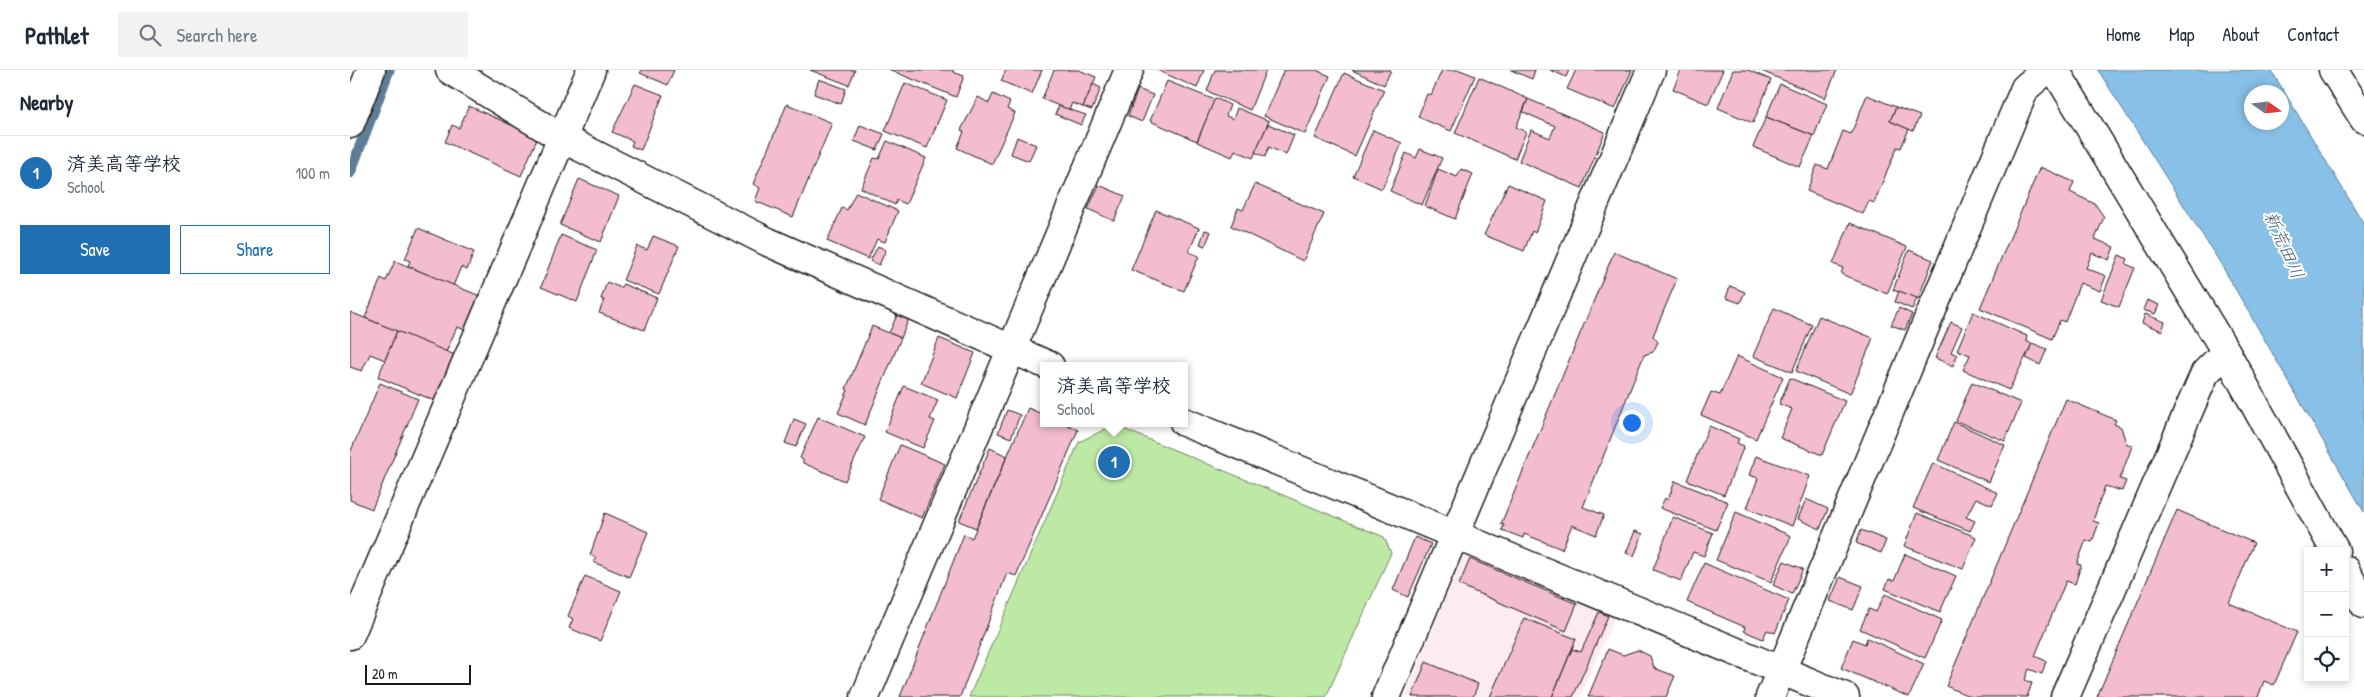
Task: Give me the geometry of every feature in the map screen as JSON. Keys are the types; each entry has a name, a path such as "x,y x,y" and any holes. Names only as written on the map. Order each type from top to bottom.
{"street":[{"path":"350,124 372,70"},
{"path":"450,70 562,138 768,242 1040,362"},
{"path":"350,635 591,70"},
{"path":"865,697 1129,70"},
{"path":"1386,697 1651,70"},
{"path":"1770,697 2025,88 2046,70"},
{"path":"2055,70 2226,352 2333,547"},
{"path":"2333,70 2364,119"},
{"path":"2065,697 2205,373 2226,352"},
{"path":"1188,424 1844,697"},
{"path":"2349,577 2364,604"}],"shaded area":[{"path":"1474,555 1616,614 1580,697 1405,697 1462,559"}],"green space":[{"path":"1110,427 1119,427 1384,537 1391,553 1326,697 969,697 1079,442"}],"water":[{"name":"新荒田川","path":"2098,70 2271,70 2280,85 2244,85 2244,130 2289,130 2289,100 2364,224 2364,512 2222,266"}],"building":[{"path":"642,70 674,70 668,85 640,73"},
{"path":"810,70 855,70 849,85"},
{"path":"890,70 953,70 953,72 964,76 956,97"},
{"path":"1006,70 1042,70 1032,94 1001,81"},
{"path":"1054,70 1079,70 1096,77 1083,107 1072,103 1069,110 1042,99"},
{"path":"1157,70 1204,70 1197,88"},
{"path":"1215,70 1266,70 1250,110 1207,91"},
{"path":"1284,70 1316,70 1330,76 1305,134 1264,116"},
{"path":"1352,70 1391,70 1384,85"},
{"path":"1442,70 1460,70 1475,76 1451,131 1418,117 1427,94 1431,95"},
{"path":"1511,70 1535,70 1532,79"},
{"path":"1550,70 1569,70 1566,77"},
{"path":"1576,70 1632,70 1615,109 1567,89"},
{"path":"1681,70 1723,70 1708,104 1673,89"},
{"path":"1733,70 1748,70 1771,80 1753,123 1718,108"},
{"path":"1759,70 1837,70 1825,98"},
{"path":"1344,73 1384,90 1355,156 1315,138"},
{"path":"1479,77 1528,99 1516,127 1526,132 1515,159 1455,133"},
{"path":"819,79 846,89 841,104 814,94"},
{"path":"1167,81 1215,100 1197,141 1150,121"},
{"path":"905,83 947,100 927,148 885,131"},
{"path":"635,84 663,95 641,150 631,146 633,141 612,132"},
{"path":"1093,84 1101,88 1092,110 1083,107"},
{"path":"1780,84 1827,104 1814,136 1766,117"},
{"path":"1138,89 1153,95 1142,122 1128,116"},
{"path":"993,94 1010,102 1007,109 1015,113 992,164 957,148 964,132 961,130 978,97 989,103"},
{"path":"1867,95 1896,107 1890,121 1909,129 1901,148 1897,147 1874,203 1869,201 1863,214 1807,191 1817,165 1828,169 1843,131 1851,134"},
{"path":"1215,98 1230,105 1226,116 1233,119 1237,108 1269,121 1253,158 1235,150 1232,157 1197,142"},
{"path":"1528,99 1605,132 1582,188 1519,161 1531,130 1550,138 1555,126 1523,112"},
{"path":"787,104 832,123 793,217 755,201 760,188 753,184"},
{"path":"469,106 538,137 521,176 445,142 452,125 459,128"},
{"path":"1059,106 1086,115 1081,125 1055,114"},
{"path":"1896,107 1920,116 1913,131 1890,121"},
{"path":"1766,117 1814,136 1800,167 1753,147"},
{"path":"1268,124 1294,135 1286,155 1269,147 1265,157 1255,152"},
{"path":"860,125 884,134 877,150 854,141"},
{"path":"1373,130 1402,143 1382,189 1353,176"},
{"path":"1017,137 1036,145 1029,161 1011,154"},
{"path":"887,141 926,158 906,204 897,200 895,205 861,188 874,158 879,159"},
{"path":"1420,149 1442,158 1422,205 1390,191 1406,153 1416,158"},
{"path":"2040,167 2074,182 2070,192 2095,204 2104,217 2095,239 2114,247 2109,260 2092,253 2086,268 2106,276 2100,291 2080,283 2065,322 2060,320 2052,339 1980,308"},
{"path":"1438,169 1457,177 1461,169 1473,174 1455,219 1425,206"},
{"path":"579,179 619,196 601,242 560,225"},
{"path":"1255,184 1324,214 1303,261 1231,226 1238,208 1243,210"},
{"path":"1508,184 1547,201 1535,233 1532,231 1524,251 1484,235"},
{"path":"1099,185 1125,196 1114,221 1088,209"},
{"path":"856,192 898,211 885,242 877,239 868,259 827,241 842,208 847,210"},
{"path":"1156,210 1199,228 1189,252 1199,256 1184,291 1131,270"},
{"path":"1850,223 1907,247 1887,294 1841,274 1843,268 1833,264"},
{"path":"418,228 474,252 467,270 461,267 453,286 408,266 410,261 405,259"},
{"path":"1205,230 1211,232 1205,246 1200,244"},
{"path":"561,235 597,250 577,302 541,287"},
{"path":"653,236 679,246 659,294 623,280 637,246 647,250"},
{"path":"878,246 886,250 879,265 870,261"},
{"path":"1909,250 1933,260 1918,299 1893,290"},
{"path":"1614,252 1677,279 1653,336 1658,342 1653,352 1644,355 1583,507 1604,515 1596,535 1572,525 1562,549 1524,534 1523,538 1502,530 1504,525 1501,524"},
{"path":"2119,255 2128,259 2126,264 2135,268 2119,307 2101,300"},
{"path":"395,261 480,296 466,330 457,327 446,352 365,318 381,278 386,281"},
{"path":"607,282 621,288 623,284 657,298 644,330 599,313 604,300 601,299"},
{"path":"1730,286 1745,292 1740,303 1726,298"},
{"path":"1899,291 1917,298 1912,309 1895,302"},
{"path":"2147,300 2159,305 2155,314 2143,310"},
{"path":"1774,308 1812,325 1792,372 1753,356"},
{"path":"1899,308 1912,314 1905,330 1891,325"},
{"path":"350,312 397,331 385,360 370,354 362,371 350,367"},
{"path":"1973,312 2027,336 2026,341 2032,344 2009,390 1963,370 1970,355 1957,350"},
{"path":"898,313 909,318 901,338 889,333"},
{"path":"2145,314 2165,322 2162,331 2142,323"},
{"path":"1819,316 1873,338 1850,394 1796,371"},
{"path":"1951,322 1962,327 1951,352 1957,355 1953,366 1935,358"},
{"path":"872,326 901,338 865,425 838,413"},
{"path":"397,331 455,355 435,401 378,377"},
{"path":"939,338 975,353 957,398 921,383"},
{"path":"2032,343 2047,349 2040,365 2026,358"},
{"path":"1737,356 1783,377 1756,439 1701,415 1711,392 1720,395"},
{"path":"1790,378 1845,401 1822,455 1780,438 1792,409 1779,404"},
{"path":"1972,382 2021,403 2005,441 1956,421"},
{"path":"380,383 418,399 372,509 350,500 350,453"},
{"path":"904,386 938,400 930,419 935,421 923,448 885,432"},
{"path":"2066,399 2116,420 2114,424 2121,427 2126,443 2132,446 2120,479 2126,481 2122,491 2105,486 2093,521 2099,523 2092,542 2086,540 2077,564 2081,565 2075,584 2066,581 2035,656 2046,661 2042,674 2029,669 2025,680 2032,683 2027,697 1971,697 1946,686"},
{"path":"1028,408 1040,413 1040,427 1072,427 1078,430 1016,576 1007,573 960,697 900,697 964,534 972,538"},
{"path":"1007,410 1020,415 1011,438 998,433"},
{"path":"818,417 865,437 845,481 803,463 803,460 800,458"},
{"path":"794,419 806,424 796,447 785,443"},
{"path":"1954,422 2005,445 1989,482 1938,460"},
{"path":"1709,426 1739,439 1737,443 1744,446 1724,495 1687,480"},
{"path":"900,445 945,464 922,518 878,499"},
{"path":"990,448 1007,456 976,528 959,521"},
{"path":"1756,456 1810,476 1792,526 1747,508 1758,478 1749,475"},
{"path":"1933,463 1998,493 1992,505 1976,498 1966,517 1975,521 1970,531 1913,508"},
{"path":"1675,481 1728,502 1716,530 1660,508 1665,498 1668,500"},
{"path":"1806,499 1828,509 1820,529 1798,519"},
{"path":"2177,510 2254,543 2229,603 2297,632 2274,685 2264,681 2258,697 2097,697"},
{"path":"1736,512 1791,536 1771,582 1716,560"},
{"path":"605,513 648,532 629,577 593,562 596,558 590,555"},
{"path":"1917,513 1976,537 1963,569 1904,546"},
{"path":"1673,517 1713,533 1704,556 1693,552 1681,581 1653,570"},
{"path":"1861,530 1886,540 1881,553 1856,543"},
{"path":"1635,531 1643,534 1634,556 1626,553"},
{"path":"1415,537 1431,544 1408,597 1393,590"},
{"path":"1905,554 1956,576 1940,612 1885,589 1889,579 1894,581"},
{"path":"1470,559 1577,604 1566,631 1459,585"},
{"path":"1784,561 1803,569 1792,594 1773,585"},
{"path":"1704,563 1789,600 1775,633 1767,630 1763,639 1744,631 1745,627 1687,602"},
{"path":"585,576 621,591 600,641 569,628 573,619 568,616"},
{"path":"1840,577 1863,586 1853,610 1830,601"},
{"path":"1885,594 1942,620 1925,658 1860,629 1869,609 1876,612"},
{"path":"1599,612 1608,616 1573,697 1552,697 1572,649 1581,652"},
{"path":"1524,618 1576,639 1552,697 1490,697"},
{"path":"1867,638 1924,664 1909,697 1841,668 1853,639 1865,644"},
{"path":"1608,649 1623,655 1638,650 1650,656 1654,668 1675,676 1666,697 1588,697"},
{"path":"1426,662 1478,684 1473,697 1412,697"}],"waterway":[{"path":"350,173 389,70"}],"place":[{"name":"済美高等学校","path":"1114,462"}]}
